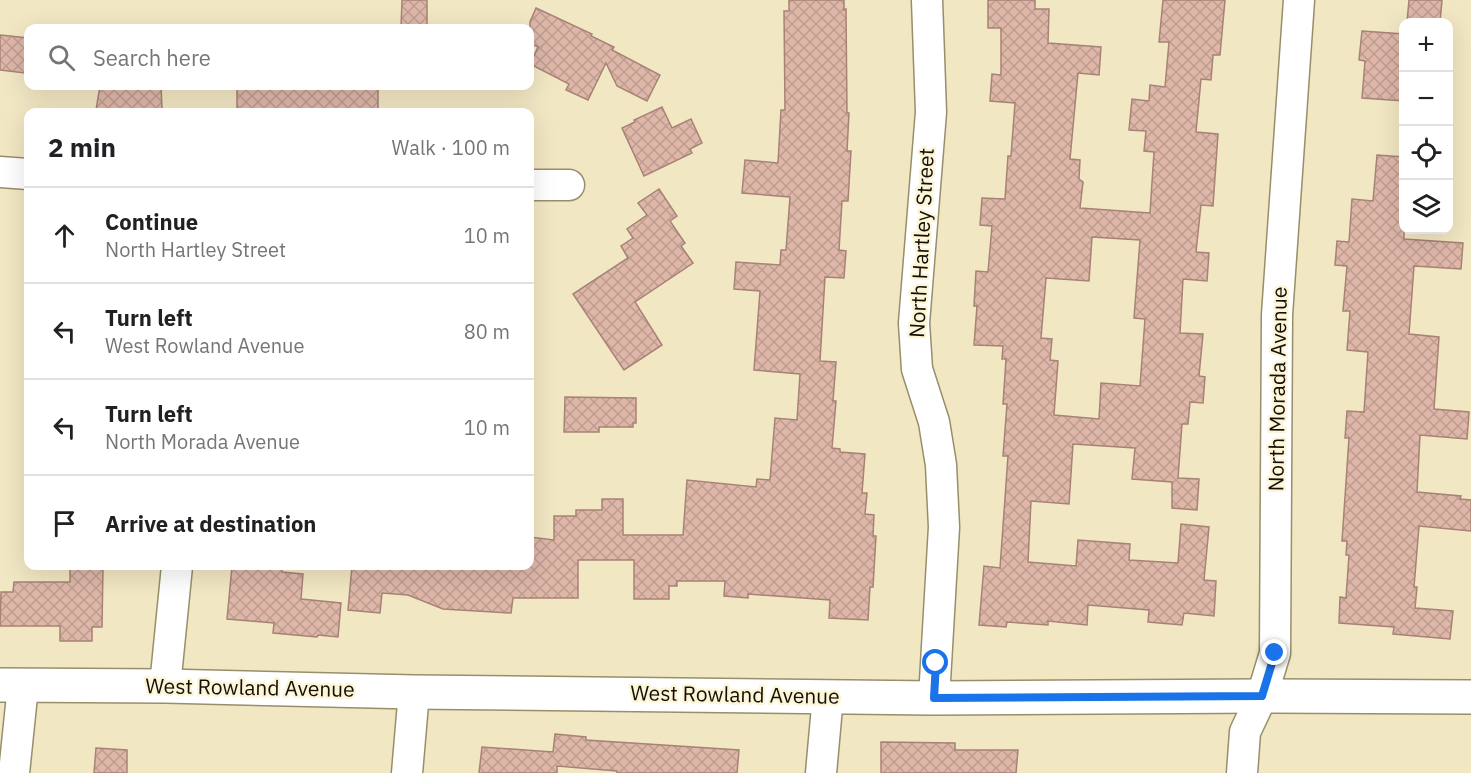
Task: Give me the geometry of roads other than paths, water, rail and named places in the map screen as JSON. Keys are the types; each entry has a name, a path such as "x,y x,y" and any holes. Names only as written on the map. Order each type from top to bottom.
{"street":[{"name":"North Hartley Street","path":"927,0 931,112 914,323 917,369 934,422 941,465 944,527 934,698"},
{"name":"North Morada Avenue","path":"1242,773 1245,732 1262,696 1275,653 1277,315 1299,0"},
{"path":"0,172 24,174"},
{"path":"534,184 569,184"},
{"path":"165,686 177,570"},
{"name":"West Rowland Avenue","path":"12,686 165,686 414,692 934,698 1471,697"},
{"path":"12,686 14,773"},
{"path":"407,773 414,692"},
{"path":"821,773 828,696"}]}
